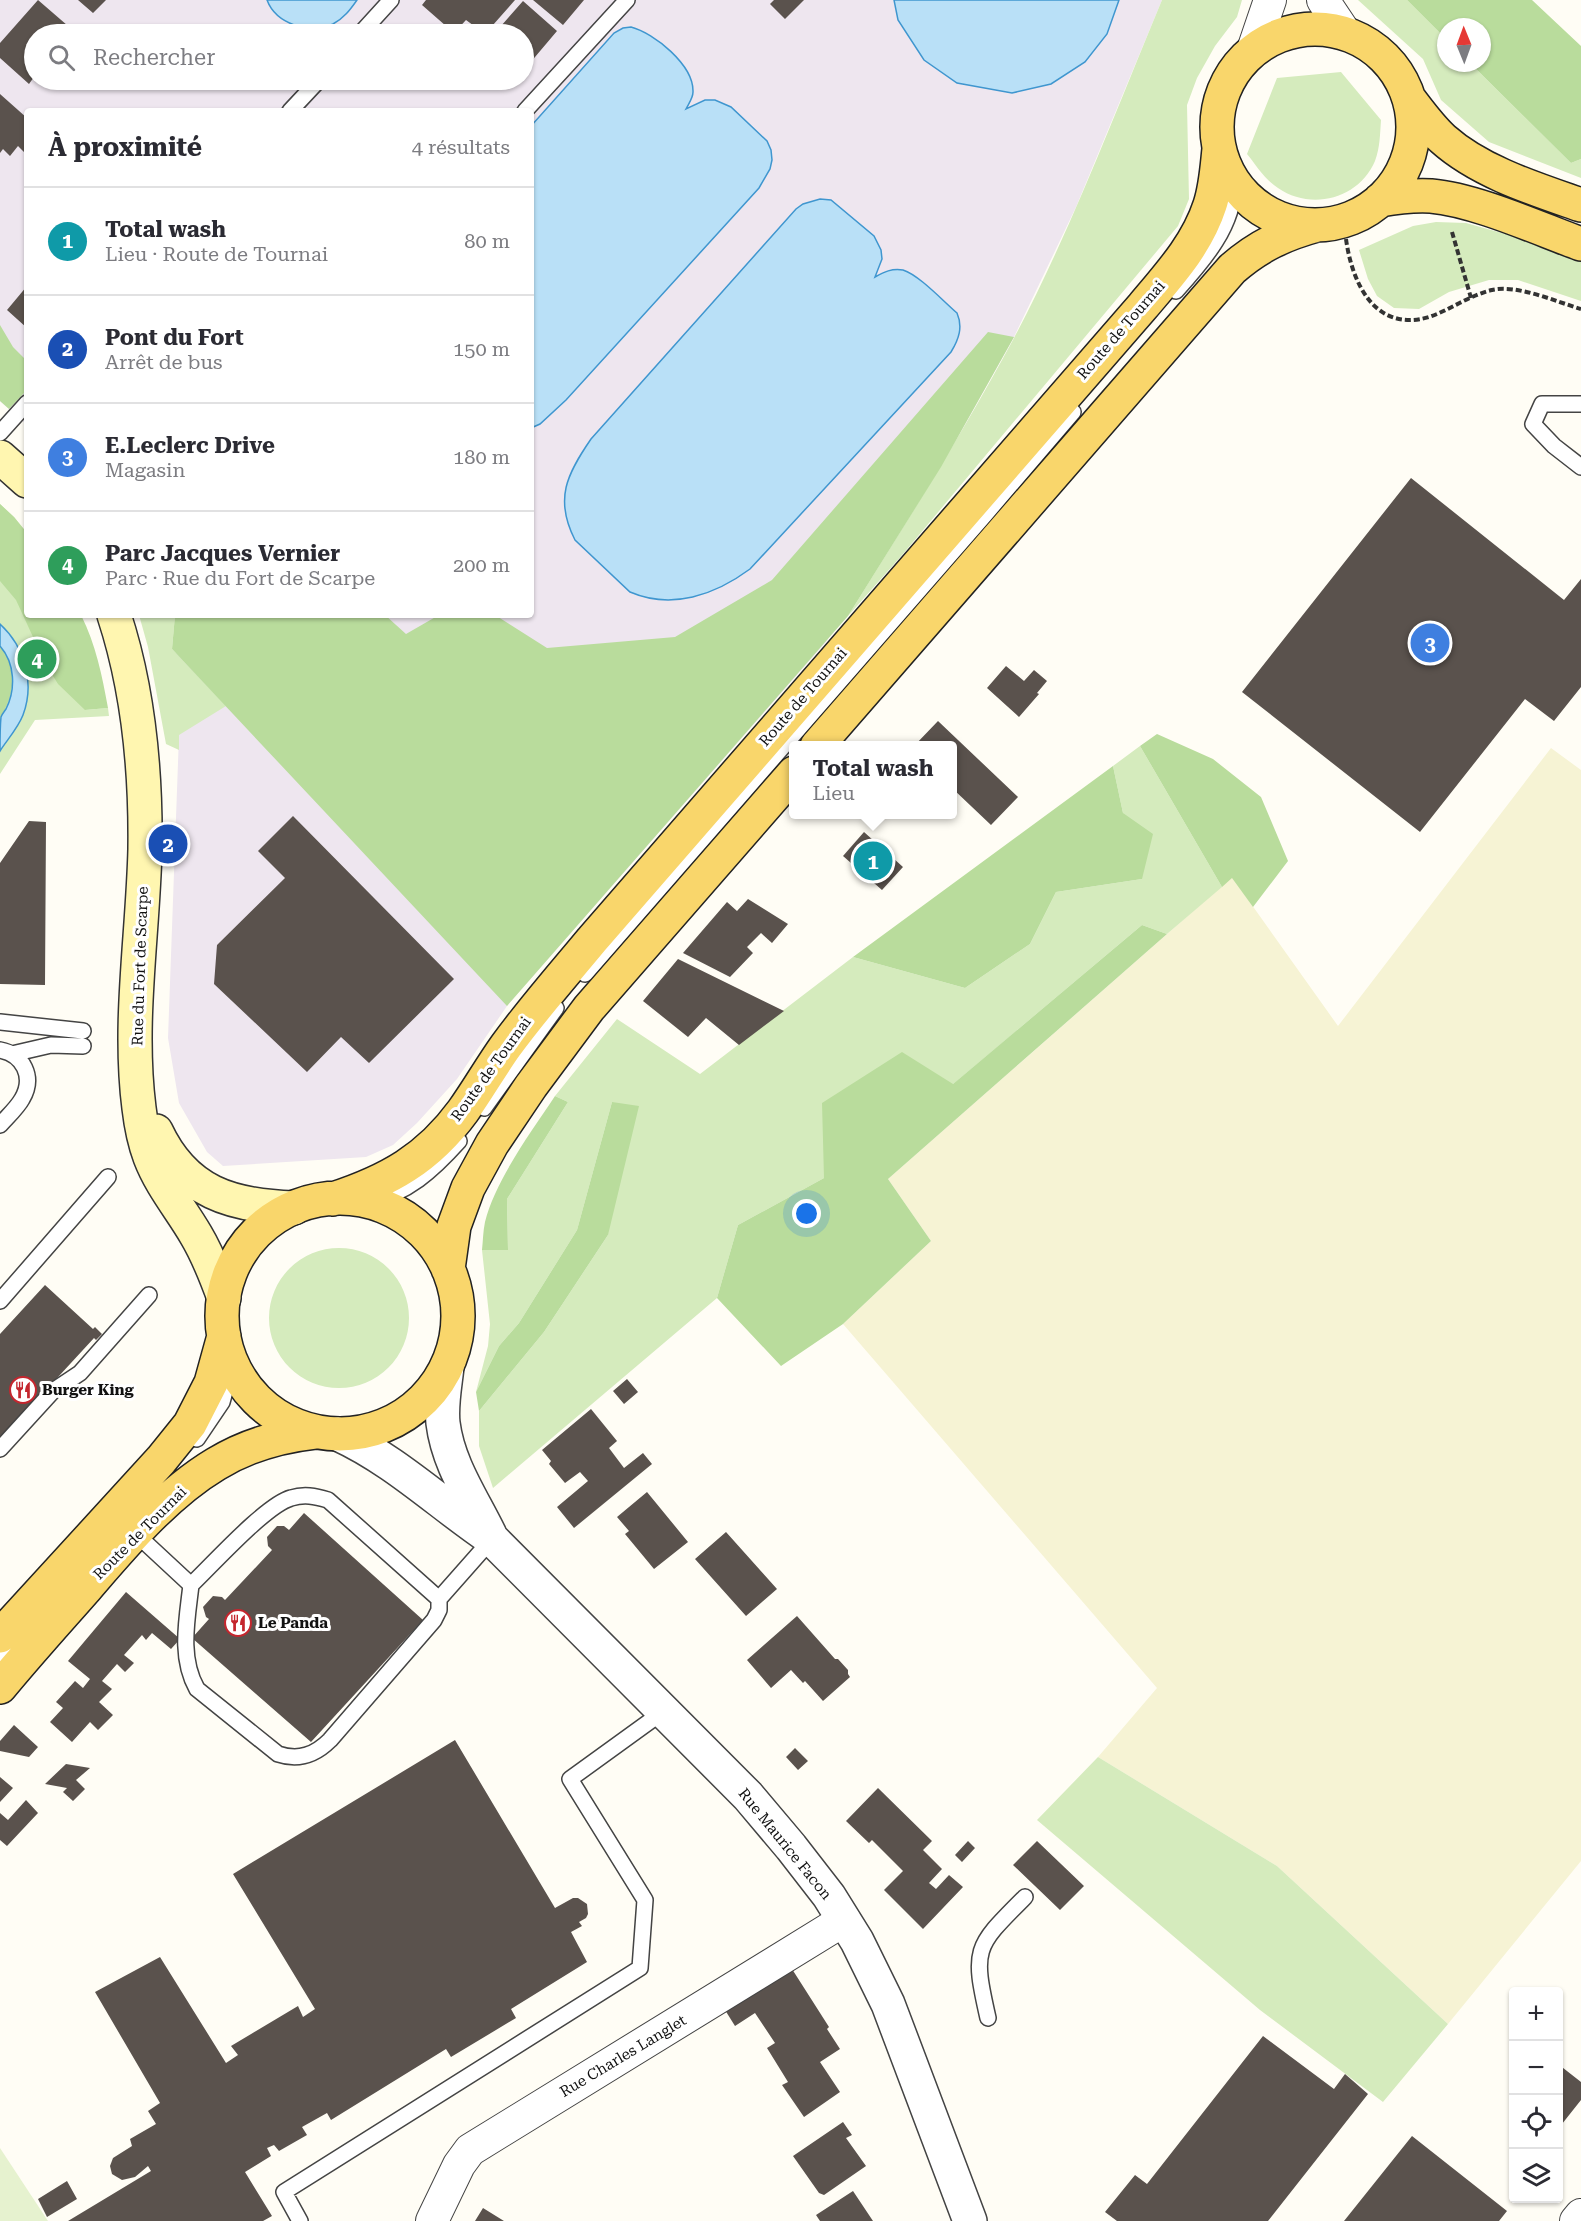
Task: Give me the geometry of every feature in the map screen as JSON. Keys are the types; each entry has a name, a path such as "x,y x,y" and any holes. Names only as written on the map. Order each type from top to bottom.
{"main road":[{"name":"Route de Tournai","path":"333,1199 363,1190 395,1175 437,1142 461,1113 506,1046 592,940 1181,260 1198,232 1210,204 1219,149 1216,122 1222,95 1234,70 1253,50 1271,39 1290,32 1318,28 1345,33 1370,45 1390,63 1410,100 1413,127 1410,154 1398,180 1369,209 1330,223 1295,231 1262,245 1232,269 821,741"},
{"name":"Route de Tournai","path":"1410,100 1442,138 1457,150 1507,177 1581,205"},
{"name":"Route de Tournai","path":"1219,149 1234,183 1252,203 1264,211 1290,221 1330,223"},
{"name":"Route de Tournai","path":"1380,200 1412,196 1448,198 1497,213 1581,244"},
{"path":"0,457 24,478"},
{"name":"Rue du Fort de Scarpe","path":"115,618 130,670 136,702 145,793 145,849 136,1018 137,1068 144,1136 160,1178 211,1262 224,1298"},
{"path":"448,1269 454,1226 468,1188 492,1144 531,1086 589,1008 789,779"},
{"name":"Rue du Fort de Scarpe","path":"137,1068 143,1097 163,1146 192,1180 208,1191 229,1200 249,1205 294,1208"},
{"path":"327,1433 285,1421 266,1407 248,1391 228,1350 224,1298 232,1269 247,1244 268,1223 294,1208 320,1200 368,1202 397,1213 422,1232 448,1269"},
{"name":"Route de Tournai","path":"0,1687 135,1533 183,1488 217,1463 256,1444 288,1435 372,1430 402,1416 428,1395 447,1367 455,1343 458,1318 454,1285 448,1269"},
{"path":"0,1636 190,1424 228,1350"}],"street":[{"name":"Route de Tournai","path":"1253,50 1270,0"},
{"name":"Route de Tournai","path":"1323,0 1345,33"},
{"name":"Rue Maurice Facon","path":"447,1367 443,1407 447,1444 456,1469 492,1539"},
{"name":"Rue Maurice Facon","path":"327,1433 388,1461 452,1512 492,1539 770,1820 844,1920 888,2004 970,2221"},
{"name":"Rue Charles Langlet","path":"432,2221 459,2165 470,2150 844,1920"},
{"path":"1576,2221 1581,2216"}],"lane":[{"path":"369,24 391,0"},
{"path":"528,108 627,0"},
{"path":"293,108 310,90"},
{"path":"1130,344 1193,271 1218,236 1231,208 1234,183"},
{"path":"368,1202 384,1199 418,1180 434,1168 470,1128 571,989 1084,399"},
{"path":"1581,404 1542,404 1533,424 1554,446 1581,467"},
{"path":"0,433 24,406"},
{"path":"0,1022 83,1039 6,1052"},
{"path":"0,1125 19,1104 26,1090 24,1065 6,1052"},
{"path":"0,1301 108,1178"},
{"path":"0,1449 53,1391 80,1373 150,1295"},
{"path":"187,1453 206,1429 222,1402 228,1350"},
{"path":"62,1591 162,1481"},
{"path":"439,1599 328,1500 310,1495 290,1498 271,1508 191,1585 186,1627 186,1654 191,1679 197,1689 278,1754 288,1757 310,1755 330,1740 434,1620 439,1610 439,1599 492,1539"},
{"path":"135,1533 191,1585"},
{"path":"0,1661 32,1625"},
{"path":"300,2221 284,2192 640,1968 645,1900 570,1779 664,1711"},
{"path":"988,2019 980,1983 980,1954 984,1941 991,1931 1025,1897"}],"path":[{"path":"1330,223 1363,292 1376,310 1393,318 1429,317 1492,290 1502,289 1511,289 1581,309"}],"shaded area":[{"path":"0,0 1162,0 1076,207 1014,337 941,467 826,642 507,1006 457,1079 417,1123 393,1145 366,1157 223,1166 207,1152 179,1103 168,1038 179,735 175,618 534,618 534,108 24,108 24,422 0,401"},
{"path":"1551,748 1581,770 1581,1861 1448,2024 1277,1866 1098,1757 1157,1688 843,1324 931,1241 888,1179 1232,877 1338,1026"}],"green space":[{"path":"1162,0 1242,0 1237,17 1215,46 1197,78 1187,105 1189,199 1178,226 903,554 848,616 954,443 995,373 1035,297 1110,128"},
{"path":"1358,0 1407,0 1437,30 1437,72 1479,72 1571,163 1581,159 1581,178 1489,142 1441,100 1423,59"},
{"path":"1407,0 1532,0 1581,46 1581,159 1571,163 1479,72 1491,72 1491,18 1437,18 1437,30"},
{"path":"1341,72 1381,120 1375,161 1368,174 1346,192 1319,200 1291,195 1269,181 1247,154 1277,78"},
{"path":"1436,222 1466,223 1581,255 1581,301 1518,280 1489,280 1449,292 1419,309 1394,308 1377,296 1368,279 1359,250 1413,226"},
{"path":"0,325 13,347 24,358 24,393 9,409 0,401"},
{"path":"988,332 1014,337 941,467 848,616 507,1006 172,649 175,618 388,618 406,634 434,618 500,618 547,648 675,637 772,580"},
{"path":"0,504 24,529 24,618 81,618 85,710 108,708 109,716 35,720 0,774"},
{"path":"0,504 24,529 24,617 16,600 0,581"},
{"path":"24,618 82,618 95,649 108,708 85,710 58,684 45,663"},
{"path":"140,618 175,618 172,649 226,706 179,735 179,750 166,744 148,647"},
{"path":"0,646 10,663 12,682 9,701 0,718"},
{"path":"1157,734 1213,759 1261,797 1288,861 1253,907 1232,878 1222,887 1140,746"},
{"path":"1140,746 1222,887 1167,934 1142,925 952,1085 824,1178 738,1225 717,1298 493,1488 479,1446 479,1411 544,1332 608,1235 612,1102 577,1230 519,1323 499,1346 476,1392 488,1346 490,1324 482,1250 508,1249 507,1199 568,1102 555,1096 617,1019 700,1074 853,957 965,988 1030,944 1056,892 1142,879 1123,813 1113,766"},
{"path":"1113,766 1123,813 1153,834 1142,879 1056,892 1030,944 965,988 853,957"},
{"path":"1142,925 1167,934 888,1179 931,1241 843,1324 781,1366 717,1298 738,1225 824,1178 822,1103 902,1052 953,1084"},
{"path":"555,1096 568,1102 507,1199 508,1250 482,1250 485,1222 497,1190 515,1157"},
{"path":"612,1102 639,1106 608,1235 544,1332 479,1411 476,1392 499,1346 519,1323 577,1230"},
{"path":"339,1248 366,1253 389,1268 404,1291 409,1318 404,1345 389,1368 366,1383 339,1388 312,1383 289,1368 274,1345 269,1318 274,1291 289,1268 312,1253"},
{"path":"1098,1757 1277,1866 1448,2024 1383,2102 1260,2010 1037,1820"},
{"path":"0,2148 48,2221 0,2221"}],"water":[{"path":"267,0 357,0 346,14 333,24 293,24 271,8"},
{"path":"894,0 1119,0 1107,34 1085,62 1051,84 1012,93 957,83 924,60 898,20"},
{"path":"631,27 651,36 680,61 692,82 692,98 686,109 705,100 715,100 731,107 767,141 771,150 770,169 759,188 566,400 534,427 534,123 614,33"},
{"path":"820,199 831,200 874,236 881,250 882,259 875,277 892,270 903,270 923,283 957,313 960,328 956,342 951,352 750,569 722,586 693,597 662,600 630,592 575,540 565,512 565,499 566,487 575,464 591,439 796,209 803,204"},
{"path":"0,624 16,643 21,654 28,678 28,691 21,720 0,751 1,717 9,701 12,676 9,660 0,646"}],"building":[{"path":"38,0 66,24 24,24 24,80 0,58 0,43"},
{"path":"78,0 106,0 93,13"},
{"path":"426,0 515,0 494,24 471,24 466,20 462,24 444,24 422,5"},
{"path":"533,0 584,0 563,25"},
{"path":"774,0 804,0 785,19 770,4"},
{"path":"523,1 557,31 534,58 534,24 503,24"},
{"path":"0,94 24,115 24,152 18,146 10,156 3,149 0,153"},
{"path":"24,290 24,325 7,310"},
{"path":"1411,478 1564,600 1581,579 1581,687 1554,721 1525,699 1420,832 1242,692"},
{"path":"1006,666 1024,681 1034,670 1047,681 1019,717 987,688"},
{"path":"938,721 1018,797 991,825 957,793 957,741 919,741"},
{"path":"293,816 454,979 369,1063 341,1037 307,1072 214,984 217,945 285,878 258,851"},
{"path":"29,821 46,822 45,985 0,984 0,863"},
{"path":"864,832 903,867 882,890 843,856"},
{"path":"748,899 788,924 772,943 761,933 747,947 753,953 730,977 683,953 727,902 737,911"},
{"path":"678,959 784,1011 739,1045 706,1018 688,1037 643,1001"},
{"name":"Burger King","path":"45,1285 93,1329 95,1327 102,1334 96,1340 94,1338 0,1440 0,1334"},
{"path":"627,1379 638,1392 624,1404 613,1391"},
{"path":"591,1409 617,1441 609,1448 624,1468 643,1453 652,1464 574,1528 557,1507 588,1481 580,1472 565,1483 549,1464 551,1461 542,1450"},
{"path":"647,1492 688,1542 654,1569 625,1534 629,1531 617,1517"},
{"path":"304,1513 423,1620 311,1742 192,1638 209,1619 203,1607 213,1596 222,1597 225,1600 272,1550 268,1546 267,1537 277,1526 284,1526 289,1530"},
{"path":"726,1532 777,1589 746,1616 695,1559"},
{"path":"126,1592 180,1639 171,1649 152,1633 146,1640 142,1635 124,1655 134,1663 125,1672 117,1664 102,1681 112,1689 99,1702 113,1715 98,1730 90,1722 72,1742 50,1722 63,1708 56,1702 75,1681 83,1688 90,1679 68,1661"},
{"path":"797,1616 835,1659 838,1659 848,1670 850,1677 823,1701 805,1681 803,1683 791,1670 771,1688 747,1660"},
{"path":"14,1725 38,1747 29,1757 0,1751 0,1741"},
{"path":"455,1740 555,1908 573,1898 578,1898 587,1904 588,1914 579,1922 582,1926 571,1932 587,1962 511,2009 516,2018 451,2057 446,2049 331,2120 327,2113 302,2127 307,2135 279,2151 274,2145 267,2148 271,2156 245,2172 272,2216 263,2221 68,2221 151,2171 148,2166 135,2177 122,2180 112,2174 110,2166 113,2158 132,2146 130,2139 156,2124 148,2111 160,2103 95,1992 160,1957 226,2063 238,2055 231,2046 298,2006 303,2017 315,2009 233,1874"},
{"path":"795,1748 808,1761 798,1770 786,1757"},
{"path":"66,1764 90,1768 76,1780 85,1789 73,1801 63,1792 67,1788 45,1784"},
{"path":"0,1777 13,1788 0,1802"},
{"path":"878,1788 932,1841 923,1850 942,1869 929,1883 936,1889 949,1875 963,1887 923,1929 884,1890 903,1871 872,1840 869,1843 846,1821"},
{"path":"26,1800 38,1813 7,1846 0,1840 0,1813 8,1820"},
{"path":"968,1841 975,1848 962,1862 955,1855"},
{"path":"1037,1841 1084,1886 1060,1910 1013,1865"},
{"path":"792,1969 829,2027 827,2029 840,2049 820,2062 840,2092 804,2117 782,2085 788,2082 767,2048 775,2043 755,2013 735,2026 725,2010"},
{"path":"1263,2036 1334,2089 1345,2074 1368,2094 1268,2221 1117,2221 1105,2212 1135,2175 1147,2184"},
{"path":"1563,2068 1581,2082 1581,2100 1563,2123"},
{"path":"843,2122 852,2135 846,2138 866,2166 824,2195 819,2193 793,2156"},
{"path":"1412,2136 1507,2211 1499,2221 1344,2221"},
{"path":"67,2181 77,2199 47,2217 38,2199"},
{"path":"853,2191 873,2221 820,2221 816,2215"},
{"path":"483,2208 504,2221 475,2221"}],"place":[{"name":"E.Leclerc Drive","path":"1430,643"},
{"name":"Parc Jacques Vernier","path":"37,659"},
{"name":"Pont du Fort","path":"168,844"},
{"name":"Total wash","path":"873,861"},
{"name":"Burger King","path":"23,1390"},
{"name":"Le Panda","path":"238,1623"}]}
